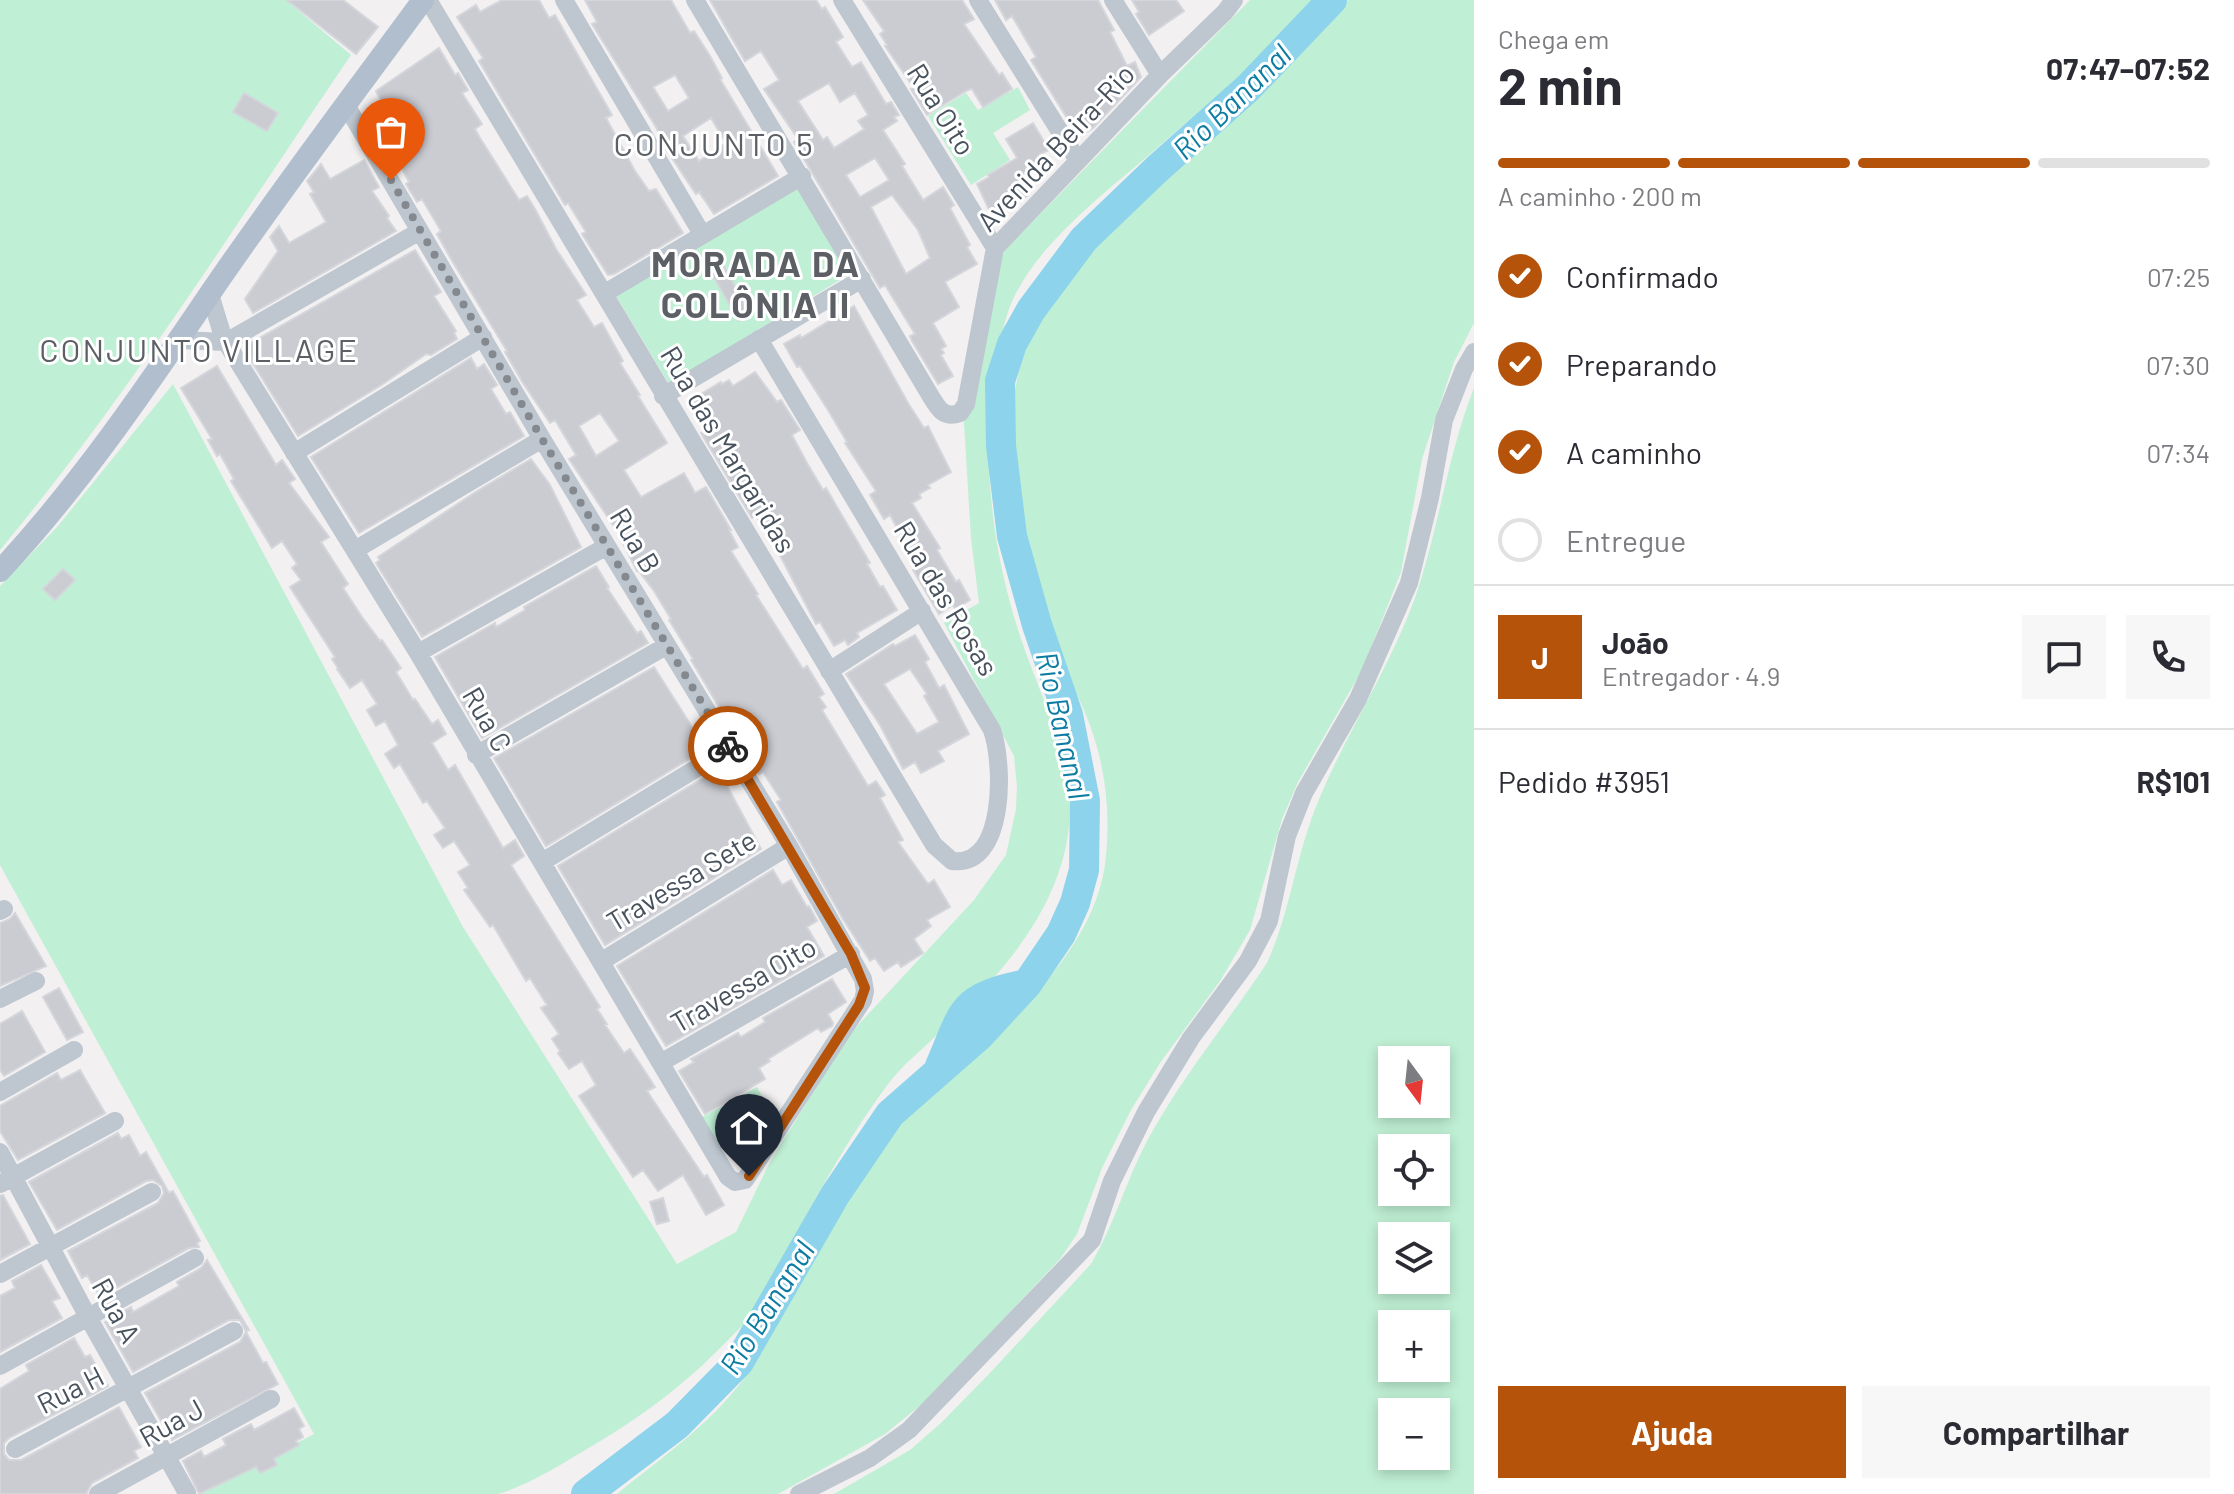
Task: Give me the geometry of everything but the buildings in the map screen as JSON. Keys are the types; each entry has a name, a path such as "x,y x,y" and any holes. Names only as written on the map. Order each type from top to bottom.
{"main road":[{"path":"0,571 76,482 346,105 426,0"}],"street":[{"name":"Rua das Margaridas","path":"426,0 605,293 663,396 934,845"},
{"path":"564,0 702,234"},
{"path":"663,396 862,279 695,0"},
{"name":"Rua Oito","path":"842,0 995,248"},
{"path":"978,0 1077,159"},
{"path":"1113,0 1160,75"},
{"name":"Avenida Beira-Rio","path":"862,279 940,411 953,415 965,409 995,248 1077,159 1234,0"},
{"name":"Rua B","path":"346,105 542,439 789,846 851,954 865,988 859,1005 749,1176 741,1182 733,1182 722,1167"},
{"path":"605,293 802,176"},
{"path":"180,340 225,341 420,231"},
{"name":"Rua C","path":"210,294 225,341 418,653 722,1167"},
{"path":"294,453 483,337"},
{"name":"Rua das Rosas","path":"759,339 997,743 999,769 996,806 986,847 975,858 960,862 945,858 934,845"},
{"path":"799,1494 870,1458 909,1430 1092,1240 1112,1181 1146,1112 1191,1038 1248,961 1269,921 1287,836 1304,793 1358,699 1409,583 1430,498 1444,420 1474,352"},
{"path":"355,550 542,439"},
{"path":"418,653 607,546"},
{"path":"829,671 922,611"},
{"path":"476,755 666,646"},
{"path":"542,862 730,748"},
{"name":"Travessa Sete","path":"602,961 789,846"},
{"name":"Travessa Oito","path":"662,1062 851,954"},
{"path":"0,999 36,981"},
{"path":"0,1092 74,1050"},
{"path":"7,1180 115,1121"},
{"name":"Rua A","path":"0,1152 7,1180 52,1247 187,1493"},
{"path":"0,1274 152,1192"},
{"path":"0,1366 195,1258"},
{"name":"Rua H","path":"15,1449 234,1331"},
{"name":"Rua J","path":"98,1494 271,1399"}],"green space":[{"path":"0,0 286,0 351,55 138,369 0,550"},
{"path":"1250,0 1312,0 1255,62 1088,207 1048,248 1017,292 1007,315 997,355 989,437 993,520 1009,600 1060,746 1069,789 1066,843 1058,875 1028,933 1009,960 965,1009 888,1084 828,1177 771,1287 754,1312 695,1371 623,1427 541,1476 498,1494 201,1494 314,1434 0,865 0,586 58,526 173,384 463,927 677,1264 736,1232 770,1162 847,1037 974,900 1006,855 1016,809 1014,756 944,623 979,603 971,538 964,423 999,259"},
{"path":"1348,0 1474,0 1474,323 1454,362 1422,459 1401,572 1362,670 1298,782 1282,819 1250,930 1220,981 1160,1063 1131,1110 1102,1168 1077,1234 1060,1259 927,1400 885,1434 778,1494 617,1494 700,1426 730,1396 781,1316 842,1202 876,1150 899,1123 977,1053 1040,988 1077,940 1091,913 1101,885 1106,856 1104,782 1091,728 1048,627 1022,528 1012,457 1012,422 1015,389 1023,358 1052,298 1092,246 1319,35"},
{"path":"1018,87 1030,110 993,133 1010,160 971,185 928,116 966,93 978,110"},
{"path":"797,184 848,275 669,384 616,296"},
{"path":"1474,388 1474,1494 834,1494 910,1450 941,1423 1091,1264 1160,1118 1267,963 1314,812 1415,598"},
{"path":"757,1087 772,1115 718,1145 702,1117"}],"waterway":[{"name":"Rio Bananal","path":"586,1494 677,1425 739,1362 835,1195 890,1114 979,1036 1027,984 1061,934 1075,903 1084,870 1085,801 1068,715 1037,625 1012,536 1001,446 1000,381 1012,344 1031,310 1084,239 1248,88 1332,0"},
{"path":"940,1066 967,1009 988,995 1027,984"}],"way so far":[{"path":"391,180 542,439 728,746"}],"district":[{"name":"CONJUNTO 5","path":"714,143"},
{"name":"MORADA DA COLÔNIA II","path":"756,282"},
{"name":"CONJUNTO VILLAGE","path":"199,349"}],"route":[{"path":"728,746 851,954 865,988 859,1005 749,1176"}]}
